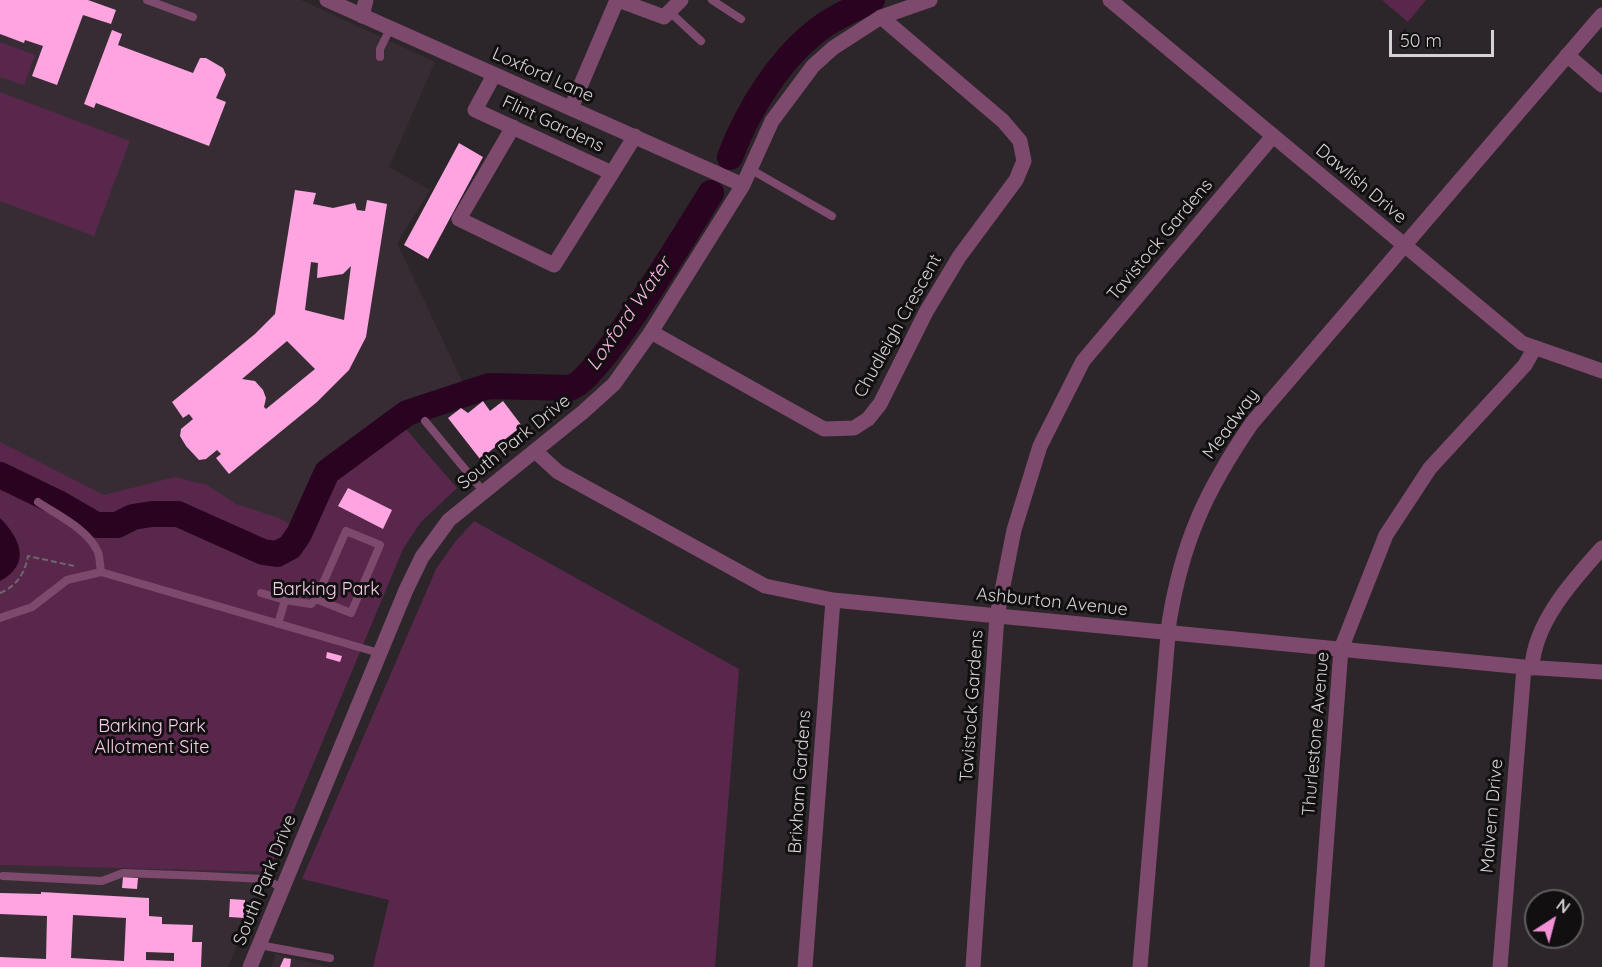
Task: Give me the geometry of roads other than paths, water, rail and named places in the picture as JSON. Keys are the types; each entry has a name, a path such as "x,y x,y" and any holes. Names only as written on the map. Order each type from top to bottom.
{"street":[{"name":"Loxford Lane","path":"327,0 743,185"},
{"path":"362,16 366,0"},
{"path":"571,108 617,0 664,17 671,13 681,0"},
{"name":"South Park Drive","path":"250,967 406,590 434,538 449,520 614,384 651,332 743,185 772,122 813,66 833,48 881,17 930,0"},
{"name":"Dawlish Drive","path":"1110,0 1522,343 1602,371"},
{"name":"Meadway","path":"1140,967 1167,633 1175,582 1188,538 1223,465 1252,423 1602,15"},
{"name":"Chudleigh Crescent","path":"651,332 824,429 854,428 868,419 880,404 926,312 959,257 1016,180 1024,161 1020,141 1003,121 881,17"},
{"path":"1567,55 1602,85"},
{"name":"Flint Gardens","path":"494,75 475,110 612,173 635,136"},
{"path":"513,127 459,219 554,265 612,173"},
{"name":"Tavistock Gardens","path":"973,967 997,616 1014,530 1040,446 1083,361 1273,136"},
{"name":"Thurlestone Avenue","path":"1317,967 1341,649 1386,535 1430,468 1525,364 1534,349"},
{"name":"Ashburton Avenue","path":"535,451 558,472 765,586 833,600 1528,668 1602,672"},
{"name":"Malvern Drive","path":"1500,967 1528,668 1541,632 1552,611 1602,548"},
{"name":"Brixham Gardens","path":"805,967 833,600"}],"lane":[{"path":"147,0 193,17"},
{"path":"712,0 741,19"},
{"path":"671,13 701,41"},
{"path":"380,57 380,49 390,29"},
{"path":"750,169 832,216"},
{"path":"425,421 483,491"},
{"path":"38,502 79,530 89,540 98,552 101,572"},
{"path":"261,593 300,605 311,604 316,599 346,531 380,545 351,613 316,599"},
{"path":"0,618 32,608 67,580 101,572 379,654"},
{"path":"278,624 285,600"},
{"path":"3,876 102,881 123,873 264,879 283,888"},
{"path":"260,945 330,958"}],"waterway":[{"name":"Loxford Water","path":"730,157 756,102 793,52 828,22 872,0"},
{"name":"Loxford Water","path":"0,475 60,504 96,525 117,525 133,517 152,514 178,514 263,552 277,554 290,547 299,534 327,472 407,413 489,386 570,388 584,378 602,359 644,300 711,193"}],"park label":[{"name":"Barking Park","path":"326,590"},
{"name":"Barking Park Allotment Site","path":"152,737"}]}
